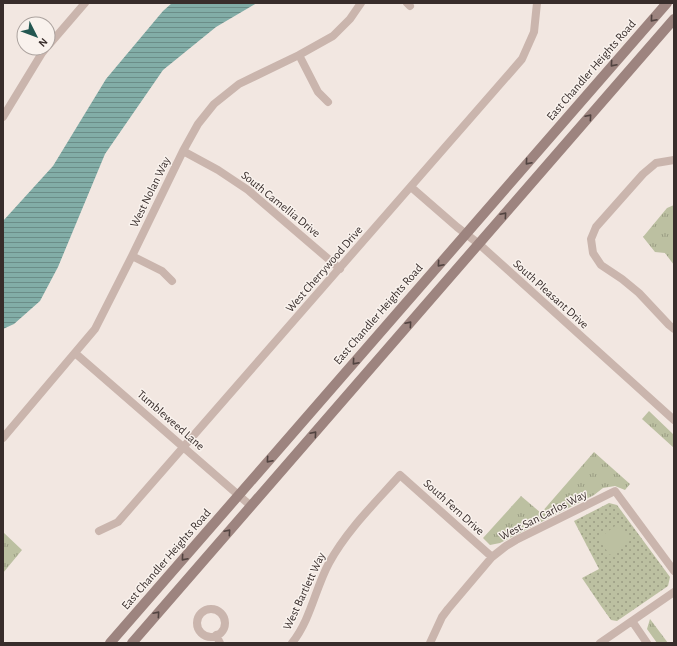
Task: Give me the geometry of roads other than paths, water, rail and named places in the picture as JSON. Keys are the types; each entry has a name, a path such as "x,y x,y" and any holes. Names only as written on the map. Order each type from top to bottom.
{"main road":[{"name":"East Chandler Heights Road","path":"110,643 667,3"},
{"path":"132,643 674,19"}],"street":[{"path":"56,37 85,3"},
{"name":"West Nolan Way","path":"3,438 95,329 183,151 198,124 214,104 239,84 299,55 333,36 350,19 361,3"},
{"name":"West Cherrywood Drive","path":"99,531 118,522 522,59 534,32 537,3"},
{"path":"299,55 318,92 328,102"},
{"path":"3,117 40,56"},
{"name":"South Camellia Drive","path":"183,151 218,170 248,190 340,269"},
{"path":"674,160 656,163 643,174 596,228 592,239 593,253 600,265 622,279 639,293 669,326 674,329"},
{"name":"South Pleasant Drive","path":"411,187 465,234 479,244 674,420"},
{"path":"132,256 162,271 172,281"},
{"name":"Tumbleweed Lane","path":"75,353 251,506"},
{"name":"South Fern Drive","path":"400,475 492,558"},
{"name":"West Bartlett Way","path":"292,643 304,625 334,553 351,530 400,475"},
{"name":"West San Carlos Way","path":"430,643 442,617 448,609 501,549 511,542 615,491 674,571"},
{"path":"600,643 674,592"},
{"path":"632,621 647,643"}],"water":[{"path":"172,3 257,3 216,27 163,70 105,154 58,267 40,301 14,324 3,329 3,221 53,166 106,79 163,11"}]}
